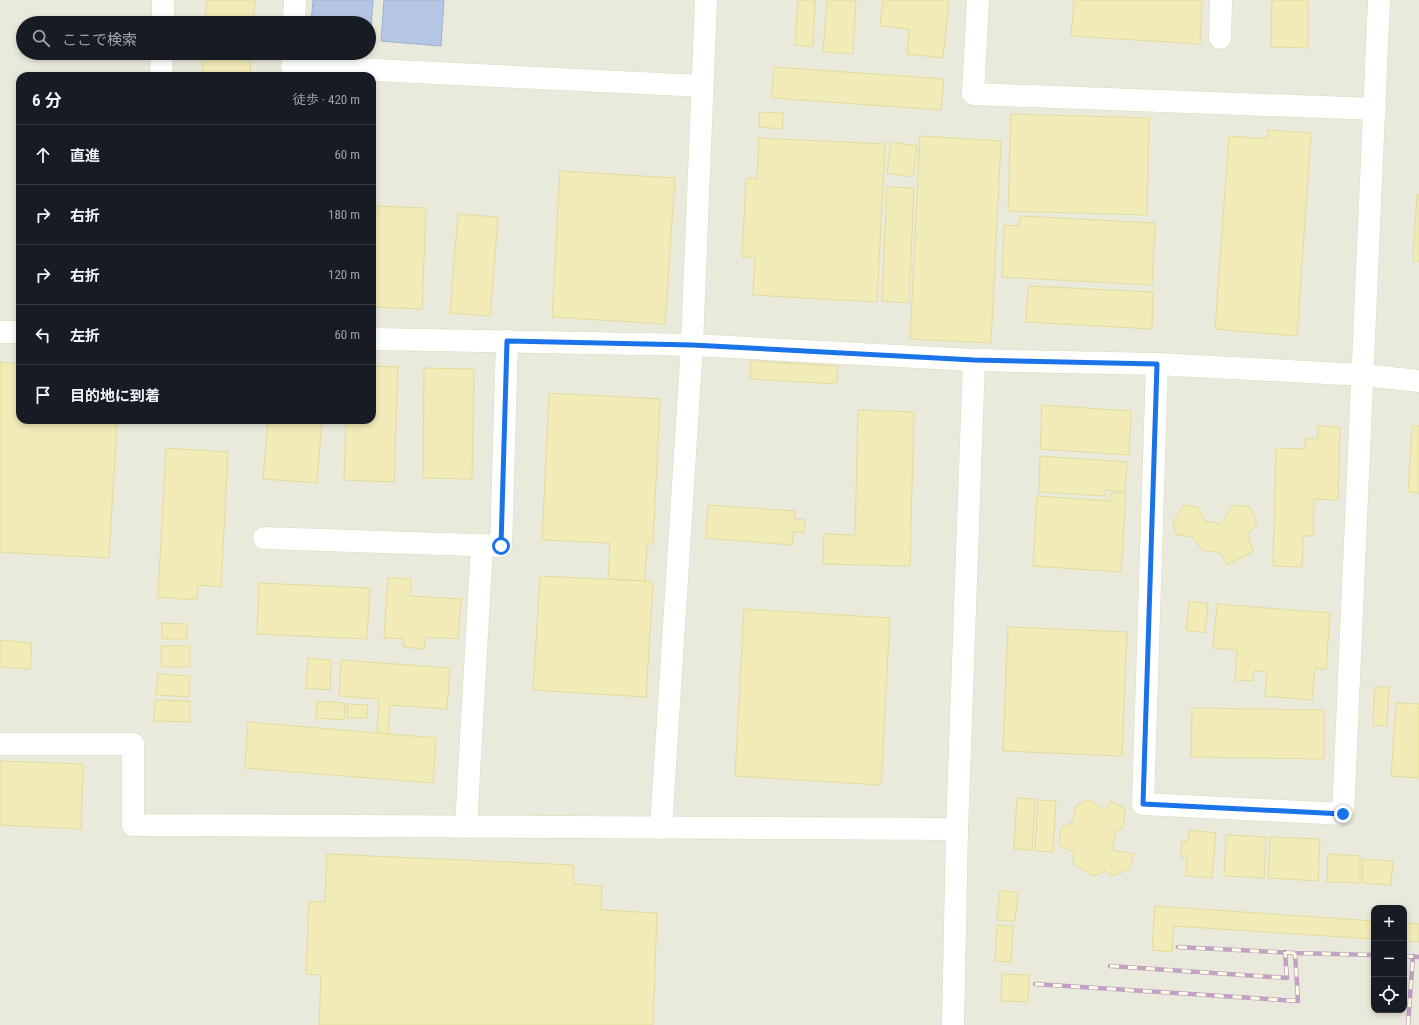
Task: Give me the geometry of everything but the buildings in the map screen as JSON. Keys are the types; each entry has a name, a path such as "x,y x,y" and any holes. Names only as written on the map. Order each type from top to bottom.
{"lane":[{"path":"163,0 163,16"},
{"path":"294,16 295,0"},
{"path":"661,828 692,345 706,0"},
{"path":"978,0 973,94 1374,109"},
{"path":"1220,38 1221,0"},
{"path":"1157,364 1143,804 1343,814 1364,375 1379,0"},
{"path":"161,72 162,60"},
{"path":"292,65 702,86"},
{"path":"0,332 16,332"},
{"path":"376,339 692,345 974,360 1157,364 1364,375 1419,381"},
{"path":"264,538 501,546 507,341"},
{"path":"953,1025 957,830 974,360"},
{"path":"466,827 482,545"},
{"path":"0,744 132,744 132,825 957,830"}],"shaded area":[{"path":"0,0 1419,0 1419,1025 0,1025"}],"water":[{"path":"313,0 373,0 372,16 312,16"},
{"path":"384,0 444,0 441,46 381,41"}],"railway":[{"path":"1178,947 1371,955"},
{"path":"1110,966 1287,978 1285,952"},
{"path":"1035,984 1298,1001 1295,953"},
{"path":"1407,956 1419,957"},
{"path":"1408,1025 1413,956"}],"route":[{"path":"501,546 507,341 692,345 974,360 1157,364 1143,804 1343,814"}]}
